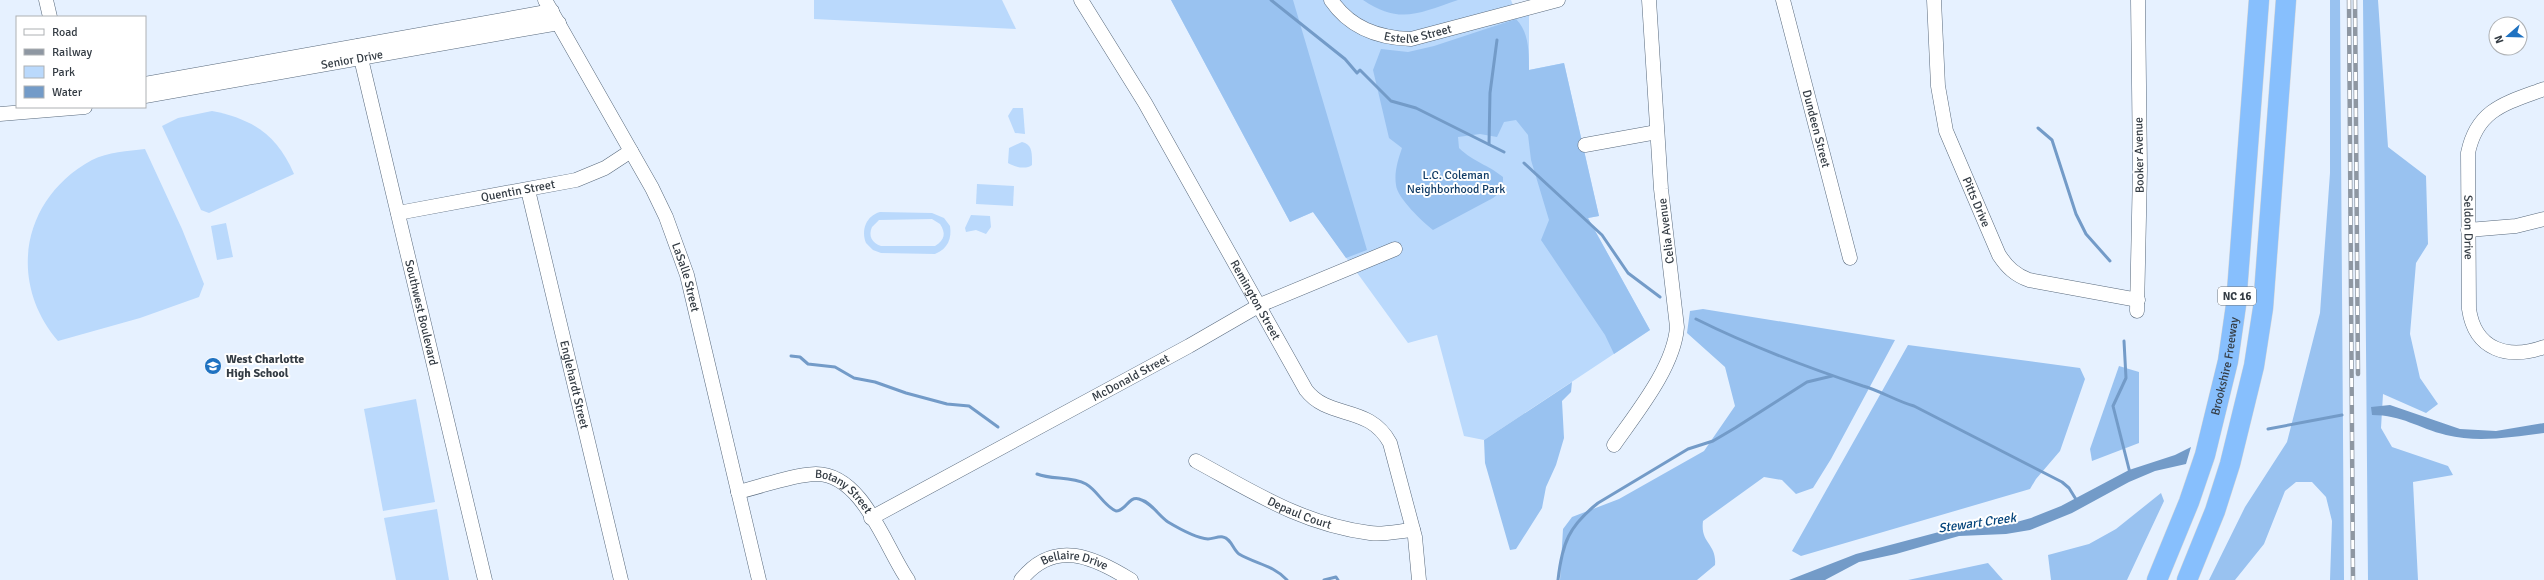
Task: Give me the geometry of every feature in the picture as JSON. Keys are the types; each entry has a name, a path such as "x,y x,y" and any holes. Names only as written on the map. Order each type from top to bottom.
{"highway":[{"name":"Brookshire Freeway","path":"2157,580 2190,502 2205,455 2228,361 2236,305 2259,0"},
{"name":"NC 16","path":"2187,580 2215,511 2230,464 2254,366 2263,308 2286,0"}],"street":[{"path":"46,0 50,16"},
{"name":"Remington Street","path":"1081,0 1145,103 1310,395 1324,405 1370,420 1385,433 1390,443 1413,530 1419,580"},
{"name":"Estelle Street","path":"1331,0 1340,12 1362,28 1377,35 1399,39 1411,39 1558,0"},
{"name":"Celia Avenue","path":"1614,445 1669,360 1676,340 1677,315 1663,203 1649,0"},
{"name":"Dundeen Street","path":"1783,0 1850,258"},
{"name":"Pitts Drive","path":"1934,0 1938,86 1946,131 2002,260 2010,270 2029,280 2138,305"},
{"name":"Booker Avenue","path":"2138,0 2138,305"},
{"name":"Senior Drive","path":"146,96 552,12"},
{"name":"LaSalle Street","path":"552,12 631,151 666,217 682,258 759,580"},
{"name":"Senior Drive","path":"146,84 360,52"},
{"name":"Southwest Boulevard","path":"360,52 485,580"},
{"name":"Seldon Drive","path":"2544,89 2497,107 2480,122 2473,133 2468,153 2469,308 2477,334 2495,348 2506,353 2526,353 2544,347"},
{"path":"0,114 40,108 76,108"},
{"path":"1585,145 1657,132"},
{"name":"Quentin Street","path":"398,213 528,190 586,176 605,168 631,151"},
{"name":"Englehardt Street","path":"528,190 621,580"},
{"path":"2468,230 2516,226 2544,219"},
{"name":"McDonald Street","path":"871,518 1189,346 1260,305 1395,249"},
{"name":"Depaul Court","path":"1196,461 1266,501 1297,515 1370,533 1413,530"},
{"name":"Botany Street","path":"738,492 805,476 828,476 843,482 853,490 908,580"},
{"name":"Bellaire Drive","path":"1021,580 1031,569 1047,560 1071,554 1102,563 1131,580"}],"green space":[{"path":"814,0 1002,0 1016,29 814,19"},
{"name":"L.C. Coleman Neighborhood Park","path":"1171,0 1511,0 1515,11 1529,8 1529,70 1564,63 1599,216 1588,218 1650,330 1484,440 1464,436 1437,335 1408,343 1313,212 1290,222"},
{"path":"1171,0 1293,0 1367,250 1346,258 1313,212 1290,222"},
{"path":"1363,0 1458,0 1421,12 1399,14 1376,8"},
{"path":"2330,0 2340,0 2344,580 2330,580 2332,521 2326,497 2312,482 2296,482 2285,491 2264,544 2235,580 2209,580 2245,507 2287,442 2320,313 2330,173"},
{"path":"2363,0 2378,0 2388,147 2426,176 2428,244 2416,263 2410,334 2420,378 2438,404 2426,413 2383,394 2381,428 2392,447 2448,466 2453,475 2413,482 2418,580 2368,580"},
{"path":"1516,19 1524,30 1526,36 1529,70 1564,63 1599,216 1588,218 1650,330 1614,354 1605,335 1541,240 1549,220 1531,160 1528,135 1516,120 1504,122 1497,137 1480,134 1458,137 1459,148 1470,157 1503,177 1503,190 1493,198 1433,230 1411,209 1397,190 1396,171 1402,148 1389,138 1373,70 1381,49 1408,52 1434,46"},
{"path":"1013,108 1023,108 1025,134 1015,133 1008,116"},
{"path":"212,111 227,114 240,119 262,131 280,149 294,174 209,213 201,210 162,126 178,118"},
{"path":"1022,142 1026,143 1031,150 1032,165 1030,167 1017,167 1008,163 1009,148"},
{"path":"145,149 182,229 204,284 199,297 140,318 58,341 42,318 32,293 28,267 30,242 37,218 50,196 68,176 92,160 98,157 125,151"},
{"path":"977,184 1014,186 1013,206 976,204"},
{"path":"880,212 932,213 944,218 950,226 950,239 943,249 935,254 881,253 873,250 866,243 864,233 868,220","holes":["932,219 940,224 944,236 943,239 935,246 881,246 873,241 870,233 872,227 879,220"]},
{"path":"971,215 990,216 991,227 986,234 976,230 966,232 965,228"},
{"path":"226,223 233,257 217,260 211,226"},
{"path":"1703,309 1895,340 1831,459 1813,488 1796,494 1782,480 1764,477 1703,521 1704,534 1714,552 1715,565 1697,580 1560,580 1563,529 1572,517 1619,499 1704,451 1735,406 1725,367 1687,333 1690,311"},
{"path":"1908,345 2080,368 2085,379 2060,451 2036,479 2030,489 1801,556 1792,551"},
{"path":"2119,366 2139,372 2139,443 2092,461 2090,449"},
{"path":"1572,382 1571,392 1562,401 1564,438 1556,465 1546,487 1542,508 1516,549 1510,550 1485,463 1484,440"},
{"path":"416,399 435,502 383,511 364,409"},
{"path":"2161,493 2164,501 2127,580 2051,580 2048,555 2089,544 2116,529"},
{"path":"437,509 449,580 396,580 384,518"},
{"path":"1988,563 2003,580 1908,580"}],"water":[{"path":"2390,405 2460,429 2496,431 2544,423 2544,433 2507,438 2471,439 2446,435 2401,419 2372,415 2371,407"},
{"path":"2191,447 2186,464 2155,471 2129,482 2072,513 2030,530 2006,534 1959,536 1896,554 1859,562 1825,580 1789,580 1856,554 1954,528 2013,523 2031,518 2061,506 2129,470 2175,455"}],"waterway":[{"path":"1271,0 1345,59 1357,73 1360,70 1391,101 1416,108 1504,152"},
{"path":"1489,144 1490,93 1497,40"},
{"path":"2038,128 2052,140 2076,214 2086,234 2110,261"},
{"path":"1524,163 1602,235 1628,273 1660,297"},
{"path":"1696,319 1778,356 1870,388 1914,406 2062,482 2069,488 2077,501"},
{"path":"2124,341 2126,378 2113,406 2130,473"},
{"path":"791,356 800,357 808,364 835,367 854,378 875,382 906,393 947,404 969,406 998,427"},
{"path":"1558,580 1562,556 1569,536 1580,520 1598,503 1688,449 1713,441 1807,382 1832,376"},
{"name":"Stewart Creek","path":"2268,429 2342,415"},
{"path":"1037,474 1074,480 1086,484 1116,511 1122,509 1130,501 1139,499 1151,506 1168,522 1198,537 1208,539 1219,537 1226,538 1239,554 1276,571 1287,580"},
{"path":"1324,580 1336,577 1338,580"}],"railway":[{"path":"2349,0 2353,580"},
{"path":"2355,0 2358,374"}],"place":[{"name":"West Charlotte High School","path":"213,366"}]}
